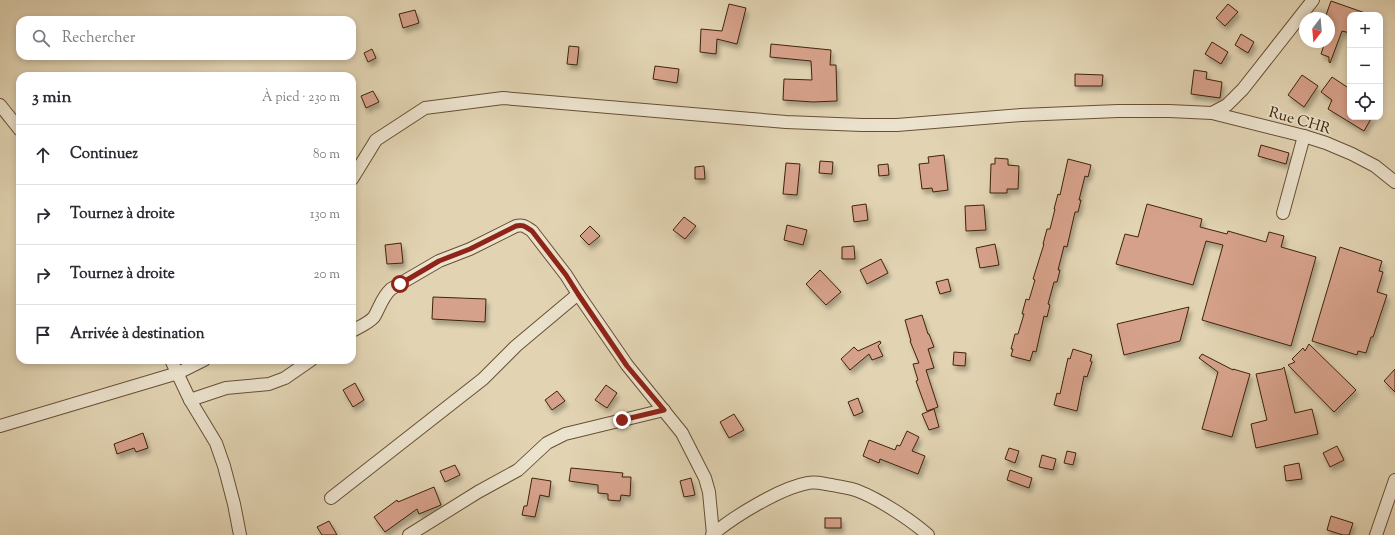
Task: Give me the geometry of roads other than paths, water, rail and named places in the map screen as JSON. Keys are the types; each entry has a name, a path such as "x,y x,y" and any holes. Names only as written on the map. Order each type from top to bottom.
{"street":[{"path":"1212,113 1227,105 1243,89 1313,0"},
{"name":"Rue CHR","path":"356,172 376,140 425,108 503,98 786,122 862,125 897,125 1021,115 1118,111 1212,113 1304,136 1352,154 1375,166 1395,182"},
{"path":"0,105 16,125"},
{"path":"1283,213 1304,136"},
{"path":"356,329 373,317 385,294 390,289 439,261 470,249 520,225 525,226 532,231 566,275 627,366 682,433 705,478 709,492 712,535"},
{"path":"331,498 483,379 516,346 578,294"},
{"path":"173,364 190,400 216,443 234,504 240,535"},
{"path":"0,426 178,373 196,364"},
{"path":"190,400 226,388 269,384 285,378 305,364"},
{"path":"409,535 478,492 518,470 547,443 556,438 565,434 664,410"},
{"path":"1376,535 1395,480"},
{"path":"712,535 724,525 765,500 785,490 809,483 819,483 853,490 868,495 914,524 928,535"},
{"path":"712,519 724,525"}]}
